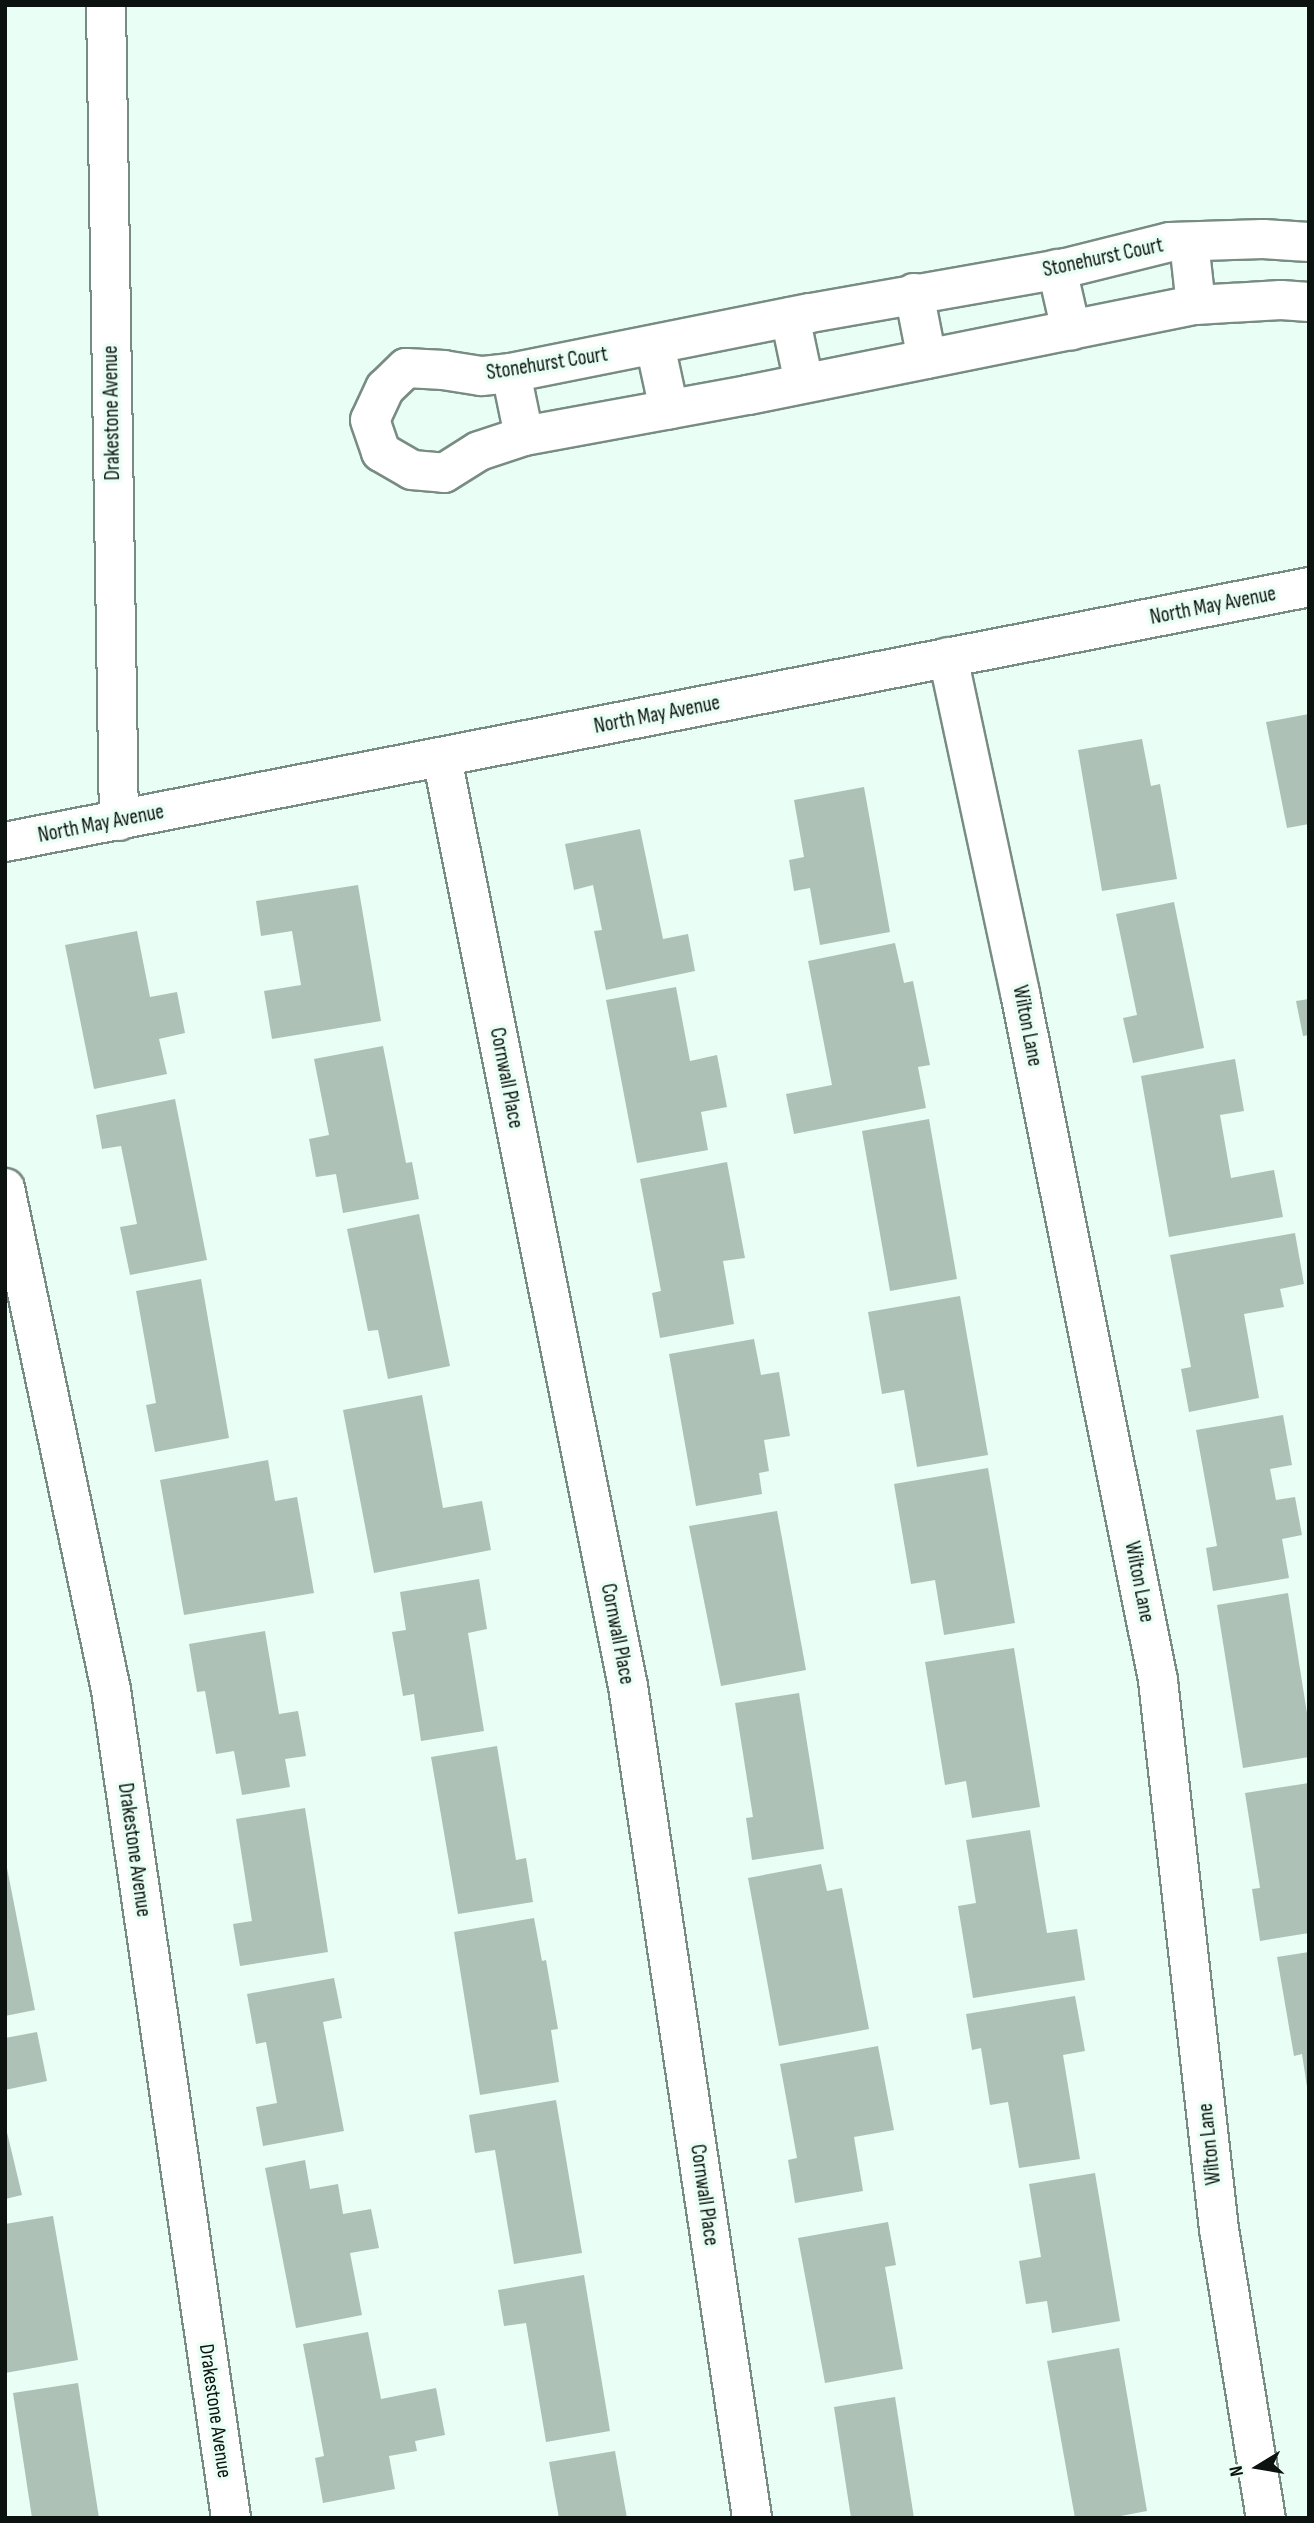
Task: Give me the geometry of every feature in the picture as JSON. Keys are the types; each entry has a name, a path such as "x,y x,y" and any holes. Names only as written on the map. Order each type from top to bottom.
{"street":[{"name":"Drakestone Avenue","path":"106,5 119,821"},
{"name":"Stonehurst Court","path":"1309,242 1264,239 1170,243 1057,269 914,293 511,373 481,376 444,370 406,369 385,388 370,420 381,452 412,470 444,473 479,451 524,436 1196,305 1280,300 1309,302"},
{"path":"1189,242 1196,305"},
{"path":"1057,269 1071,330"},
{"path":"914,293 926,359"},
{"path":"790,317 804,383"},
{"path":"655,345 669,409"},
{"path":"511,373 524,436"},
{"name":"North May Avenue","path":"5,842 1309,587"},
{"name":"Wilton Lane","path":"948,657 1020,993 1158,1680 1219,2229 1266,2518"},
{"name":"Cornwall Place","path":"442,758 628,1686 752,2518"},
{"name":"Drakestone Avenue","path":"5,1188 111,1690 230,2518"}],"building":[{"path":"1309,714 1309,824 1287,828 1266,722"},
{"path":"1142,739 1151,786 1160,784 1177,879 1102,891 1078,750"},
{"path":"864,787 890,932 820,945 810,888 794,891 789,860 804,857 794,800"},
{"path":"640,829 663,939 688,934 695,971 606,990 594,931 602,930 593,885 574,890 565,844"},
{"path":"358,885 381,1021 272,1039 264,991 301,985 292,931 261,936 256,901"},
{"path":"1174,902 1204,1048 1133,1063 1123,1018 1137,1015 1116,914"},
{"path":"137,931 150,997 177,992 185,1033 159,1039 167,1074 94,1089 65,945"},
{"path":"895,943 904,983 913,981 930,1065 918,1067 926,1108 794,1134 786,1094 832,1085 808,961"},
{"path":"676,987 690,1061 717,1055 727,1107 701,1112 708,1150 637,1163 606,1000"},
{"path":"1309,999 1309,1035 1303,1036 1296,1001"},
{"path":"383,1046 406,1163 412,1162 419,1199 343,1213 336,1174 316,1177 309,1139 329,1135 314,1059"},
{"path":"1235,1059 1244,1111 1220,1115 1231,1178 1274,1170 1283,1217 1169,1237 1141,1076"},
{"path":"175,1099 207,1260 130,1275 120,1227 137,1224 121,1146 102,1149 96,1115"},
{"path":"929,1119 957,1279 890,1291 862,1131"},
{"path":"727,1162 745,1258 723,1261 734,1324 660,1338 652,1293 661,1291 640,1179"},
{"path":"419,1214 450,1366 388,1379 378,1330 368,1331 347,1229"},
{"path":"1295,1233 1304,1284 1280,1289 1284,1307 1244,1314 1259,1398 1189,1412 1181,1369 1191,1367 1170,1255"},
{"path":"201,1279 229,1438 155,1452 146,1405 156,1403 136,1291"},
{"path":"960,1296 988,1455 917,1467 904,1390 882,1394 868,1312"},
{"path":"754,1339 761,1375 779,1372 790,1436 764,1440 769,1471 759,1473 762,1494 696,1506 669,1354"},
{"path":"422,1395 443,1508 482,1501 491,1550 374,1573 343,1410"},
{"path":"1283,1415 1292,1465 1270,1469 1276,1500 1295,1497 1302,1535 1282,1539 1289,1578 1213,1591 1206,1548 1217,1546 1196,1430"},
{"path":"268,1460 275,1501 297,1497 314,1593 184,1615 160,1480"},
{"path":"988,1468 1015,1623 944,1635 935,1580 911,1584 894,1484"},
{"path":"777,1511 806,1670 721,1686 689,1526"},
{"path":"479,1579 487,1629 468,1633 484,1731 421,1741 414,1694 403,1696 392,1632 406,1630 400,1592"},
{"path":"1288,1593 1309,1726 1309,1757 1243,1768 1217,1605"},
{"path":"265,1631 279,1714 298,1711 306,1756 285,1759 290,1787 242,1795 234,1751 216,1754 205,1691 197,1692 189,1644"},
{"path":"1014,1648 1040,1807 972,1818 966,1781 945,1785 925,1662"},
{"path":"799,1693 824,1849 752,1860 746,1818 753,1817 735,1703"},
{"path":"497,1746 516,1860 526,1858 533,1902 458,1914 431,1757"},
{"path":"1309,1783 1309,1933 1260,1941 1252,1889 1260,1888 1245,1793"},
{"path":"305,1808 328,1952 240,1966 233,1924 252,1921 236,1819"},
{"path":"1030,1830 1047,1933 1077,1929 1085,1980 973,1998 958,1906 976,1903 966,1840"},
{"path":"5,1858 35,2010 5,2016"},
{"path":"821,1864 827,1891 842,1888 869,2029 779,2046 748,1878"},
{"path":"534,1918 542,1961 546,1960 558,2029 551,2030 559,2082 480,2095 454,1932"},
{"path":"1309,1952 1307,2087 1302,2054 1294,2056 1277,1957"},
{"path":"334,1978 342,2018 323,2022 344,2131 263,2146 256,2107 277,2103 266,2042 256,2044 247,1994"},
{"path":"1075,1996 1085,2051 1063,2055 1080,2159 1019,2168 1008,2102 990,2105 981,2048 972,2050 966,2014"},
{"path":"37,2032 47,2081 5,2090 5,2038"},
{"path":"878,2046 894,2130 854,2137 863,2191 795,2203 788,2160 797,2158 780,2064"},
{"path":"556,2100 582,2253 514,2264 495,2150 475,2153 469,2115"},
{"path":"5,2124 22,2195 5,2199"},
{"path":"305,2160 310,2189 338,2184 343,2214 371,2209 379,2248 350,2253 362,2315 296,2328 265,2168"},
{"path":"1095,2173 1120,2321 1052,2333 1047,2301 1026,2304 1019,2261 1041,2257 1029,2184"},
{"path":"53,2216 78,2360 5,2373 5,2224"},
{"path":"888,2222 896,2265 885,2267 903,2369 825,2383 798,2238"},
{"path":"584,2275 610,2431 546,2442 526,2323 504,2326 498,2290"},
{"path":"368,2332 381,2399 436,2388 445,2435 415,2441 417,2451 389,2456 395,2489 323,2503 315,2458 324,2456 303,2344"},
{"path":"1119,2348 1147,2511 1110,2518 1075,2518 1047,2361"},
{"path":"78,2383 99,2518 32,2518 13,2393"},
{"path":"895,2397 914,2518 851,2518 834,2407"},
{"path":"615,2451 627,2518 559,2518 549,2462"}]}
